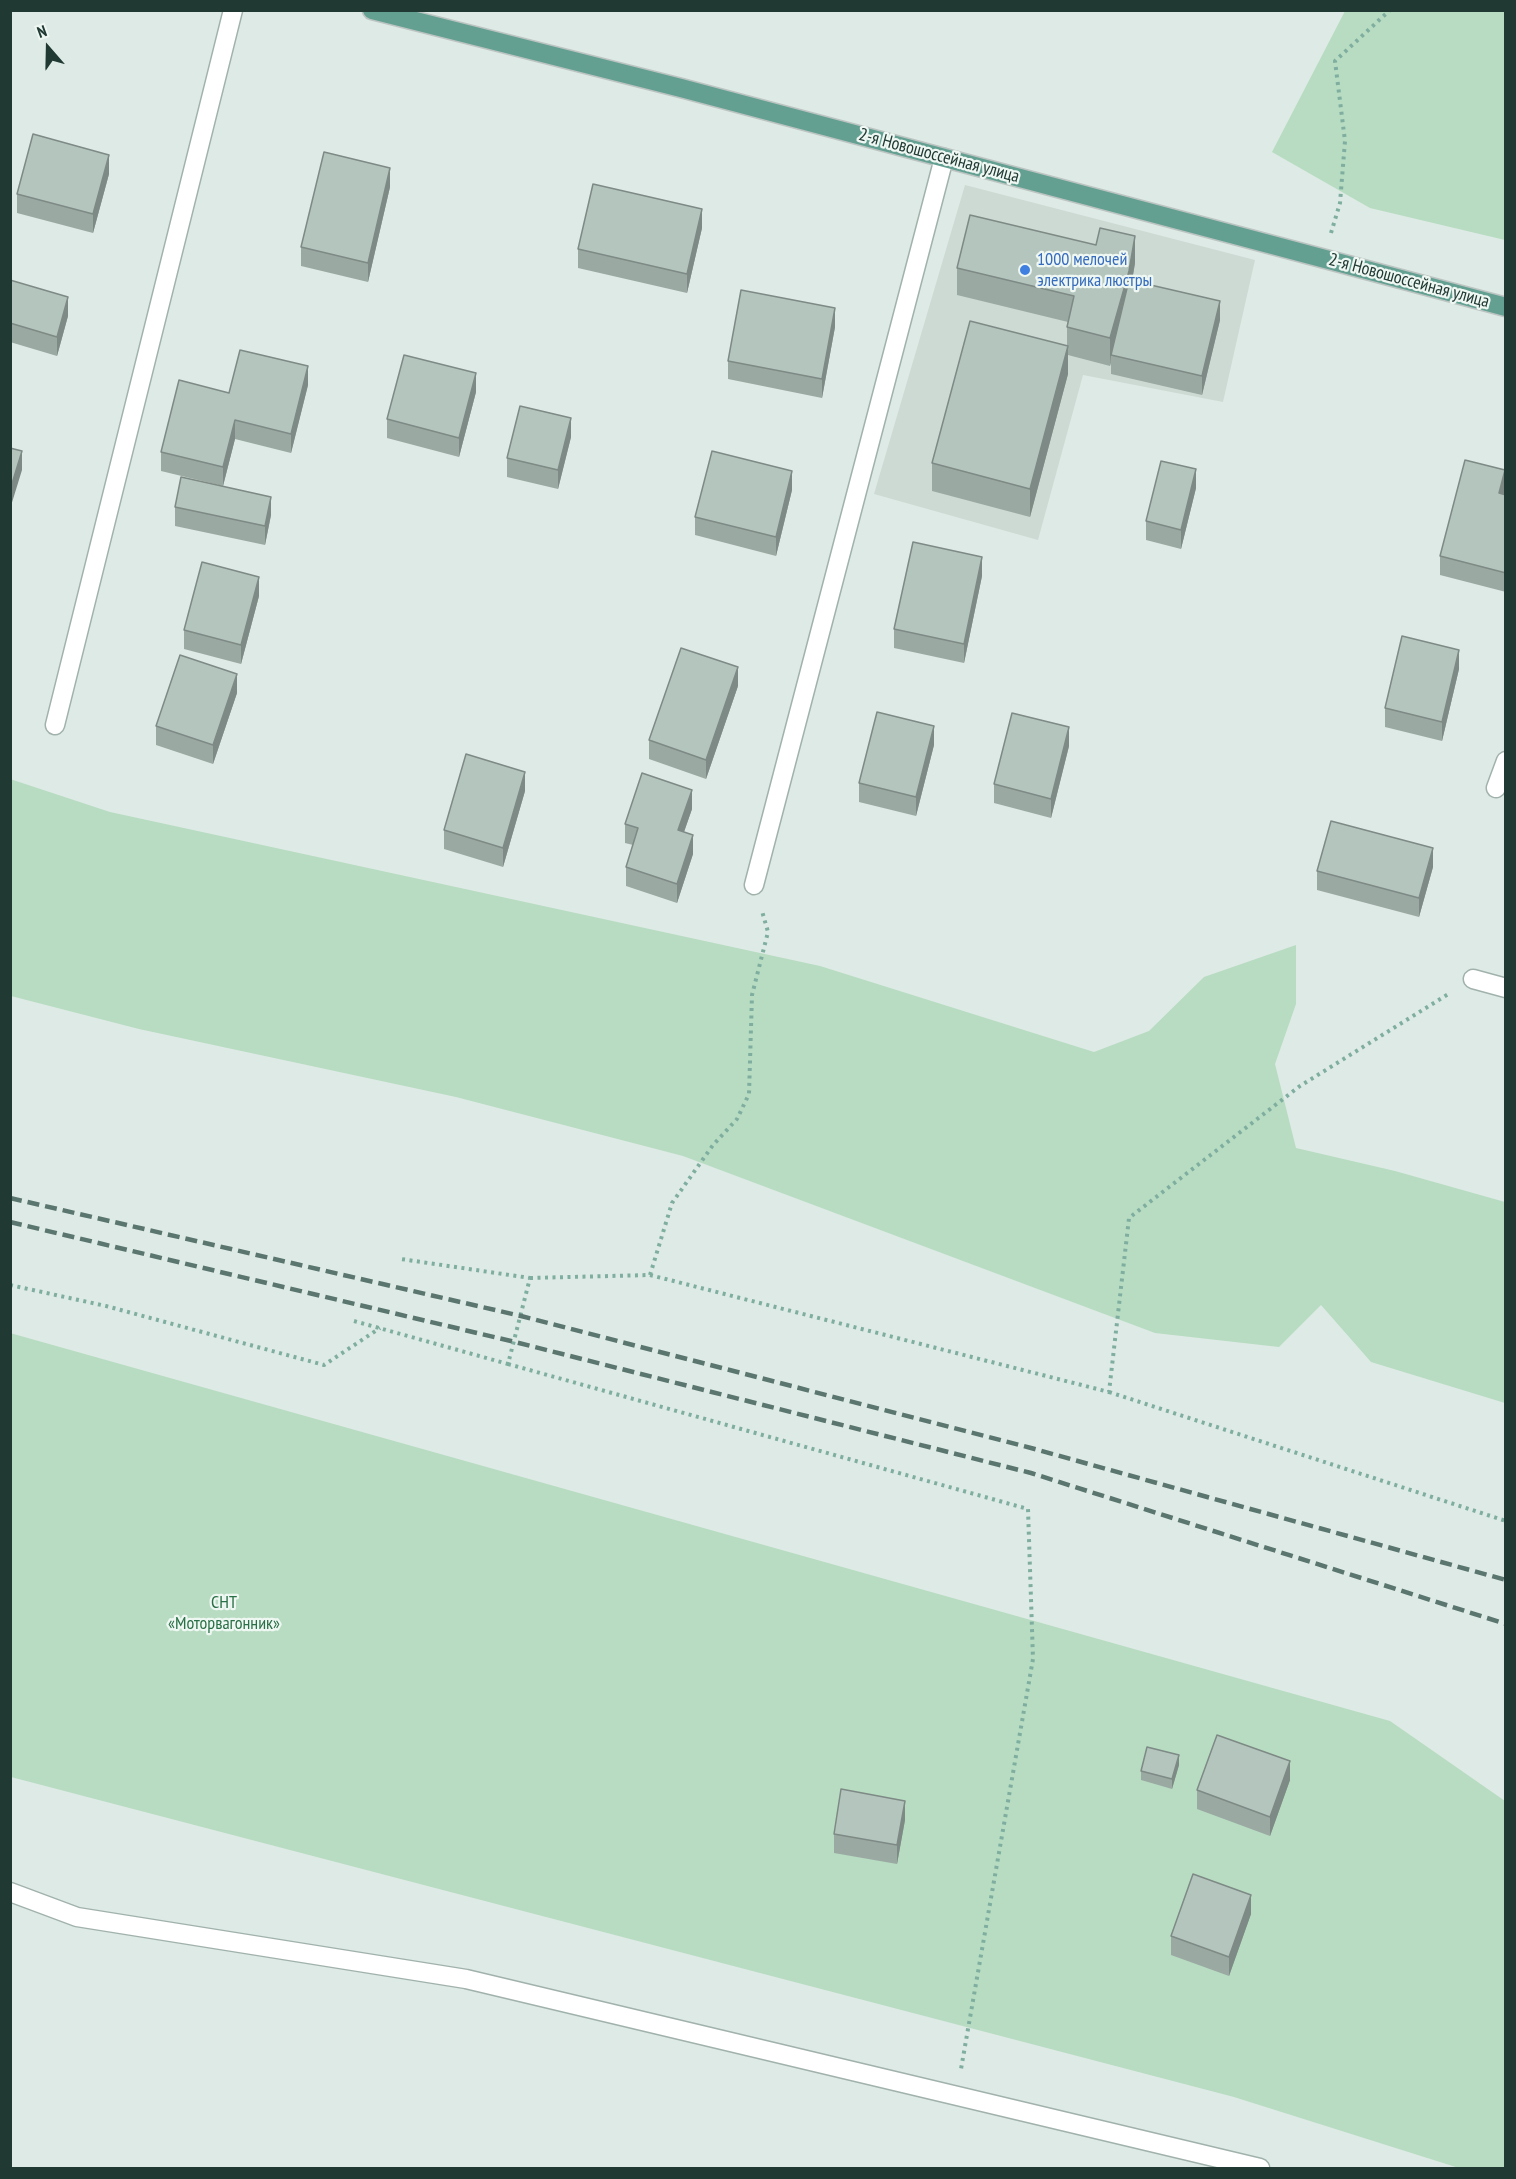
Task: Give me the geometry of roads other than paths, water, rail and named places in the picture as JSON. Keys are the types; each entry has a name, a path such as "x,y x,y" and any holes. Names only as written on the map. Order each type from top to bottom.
{"main road":[{"name":"2-я Новошоссейная улица","path":"372,10 681,88 1506,307"}],"street":[{"path":"55,725 233,10"},
{"path":"754,885 944,158"},
{"path":"1496,788 1506,761"},
{"path":"1473,979 1506,988"},
{"path":"10,1892 77,1917 466,1979 1260,2169"}],"railway":[{"path":"10,1198 521,1316 1031,1448 1506,1580"},
{"path":"10,1222 515,1342 1031,1473 1506,1624"}],"place":[{"name":"1000 мелочей электрика люстры","path":"1025,270"}],"park label":[{"name":"СНТ «Моторвагонник»","path":"224,1613"}]}
